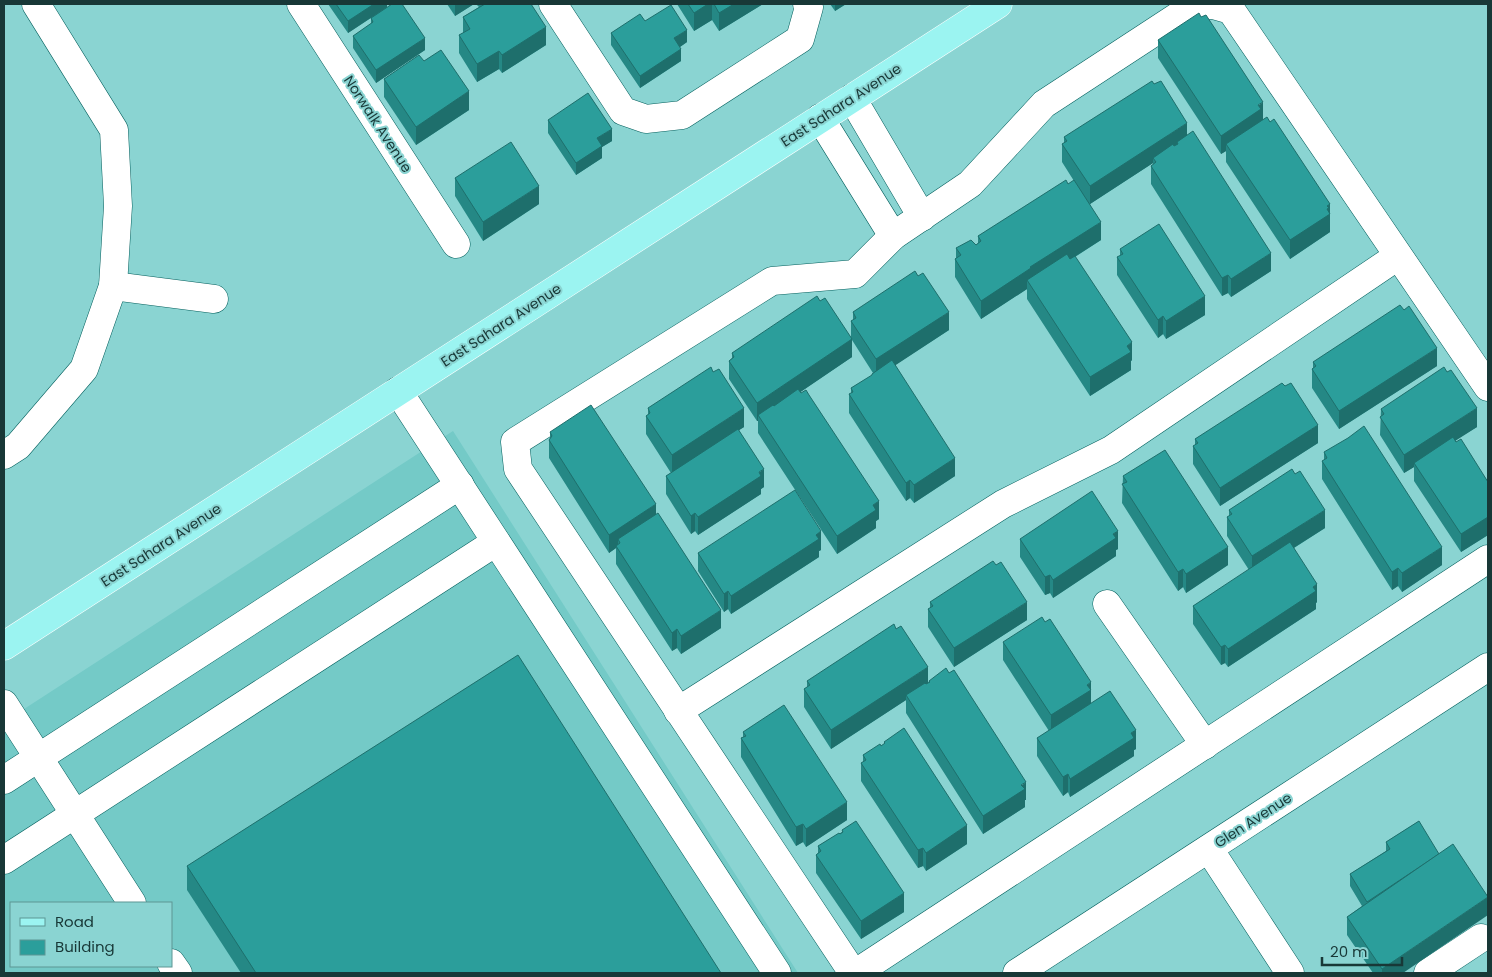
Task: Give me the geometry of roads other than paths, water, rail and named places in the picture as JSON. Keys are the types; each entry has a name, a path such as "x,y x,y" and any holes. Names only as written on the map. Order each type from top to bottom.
{"main road":[{"name":"East Sahara Avenue","path":"4,646 998,4"}],"street":[{"path":"4,455 18,446 84,369 113,286 118,206 114,130 36,4"},
{"name":"Norwalk Avenue","path":"301,4 456,244"},
{"path":"553,4 623,111 646,119 682,114 800,39 809,7 807,4"},
{"path":"1488,387 1231,10 1210,4 1177,16 1044,104 970,184 893,236 855,274 772,281 515,442 518,469 854,973 1488,559"},
{"path":"852,98 922,217"},
{"path":"820,118 893,236"},
{"path":"678,711 1003,504 1111,450 1398,256"},
{"path":"113,286 214,299"},
{"path":"398,392 777,973"},
{"path":"4,780 460,486"},
{"path":"4,860 496,542"},
{"path":"1108,604 1205,745"},
{"name":"Glen Avenue","path":"1017,973 1488,667"},
{"path":"4,704 131,902"},
{"path":"1209,849 1290,973"},
{"path":"1428,973 1481,938"}]}
